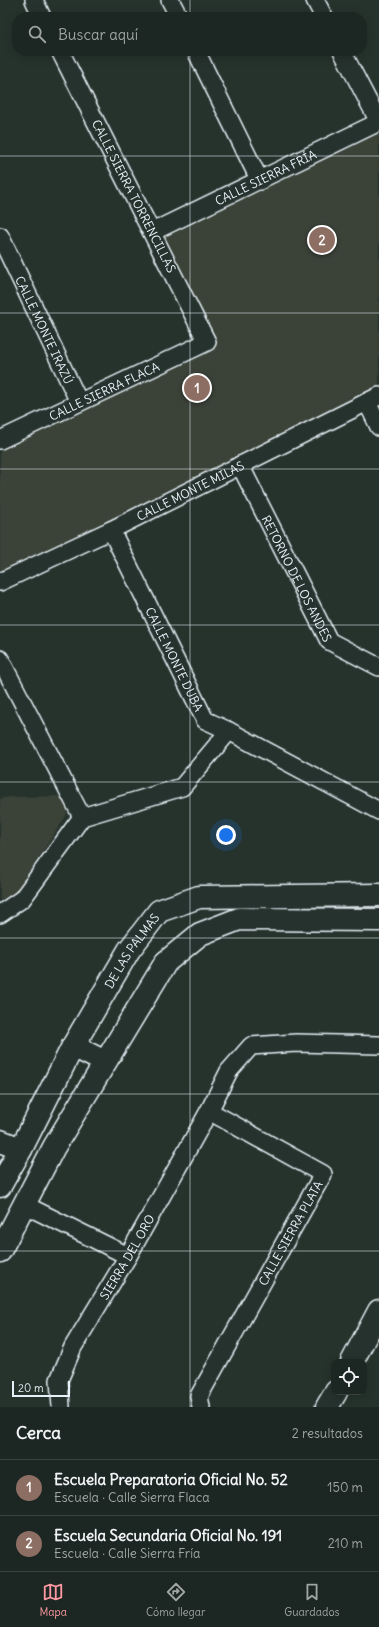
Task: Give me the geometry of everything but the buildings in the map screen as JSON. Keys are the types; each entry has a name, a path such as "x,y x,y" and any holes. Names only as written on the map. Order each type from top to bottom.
{"street":[{"path":"34,0 40,12"},
{"path":"170,0 176,12"},
{"path":"315,0 321,12"},
{"name":"CALLE SIERRA TORRENCILLAS","path":"63,56 207,342"},
{"path":"198,56 260,181"},
{"path":"345,56 379,122"},
{"name":"CALLE SIERRA FRÍA","path":"152,232 260,181 379,122"},
{"name":"CALLE MONTE IRAZÚ","path":"0,236 79,402"},
{"name":"CALLE SIERRA FLACA","path":"0,440 207,342"},
{"path":"373,399 379,427"},
{"name":"CALLE MONTE MILAS","path":"0,582 111,530 373,399"},
{"name":"RETORNO DE LOS ANDES","path":"240,465 329,641 379,667"},
{"name":"CALLE MONTE DUBA","path":"111,530 205,720 229,731 379,811"},
{"path":"0,658 82,817"},
{"path":"0,914 22,899 82,817 182,787 229,731"},
{"name":"DE LAS PALMAS","path":"0,1186 21,1149 73,1046 129,950 159,911 199,897 379,895"},
{"path":"0,1251 54,1147 166,962 200,934 239,919 379,920"},
{"name":"SIERRA DEL ORO","path":"61,1407 59,1380 73,1347 128,1256 209,1111 229,1071 250,1046 296,1043 379,1045"},
{"path":"73,1046 105,1062"},
{"name":"CALLE SIERRA PLATA","path":"201,1407 199,1396 323,1174 209,1111"},
{"path":"0,1141 21,1149"},
{"path":"25,1205 128,1256"},
{"path":"354,1359 379,1311"},
{"path":"327,1407 334,1395"}],"shaded area":[{"path":"379,124 379,391 0,574 0,444 214,344 158,234"},
{"path":"71,796 66,816 13,897 0,900 0,799 10,797"}],"place":[{"name":"Escuela Secundaria Oficial No. 191","path":"322,240"},
{"name":"Escuela Preparatoria Oficial No. 52","path":"197,388"}]}
